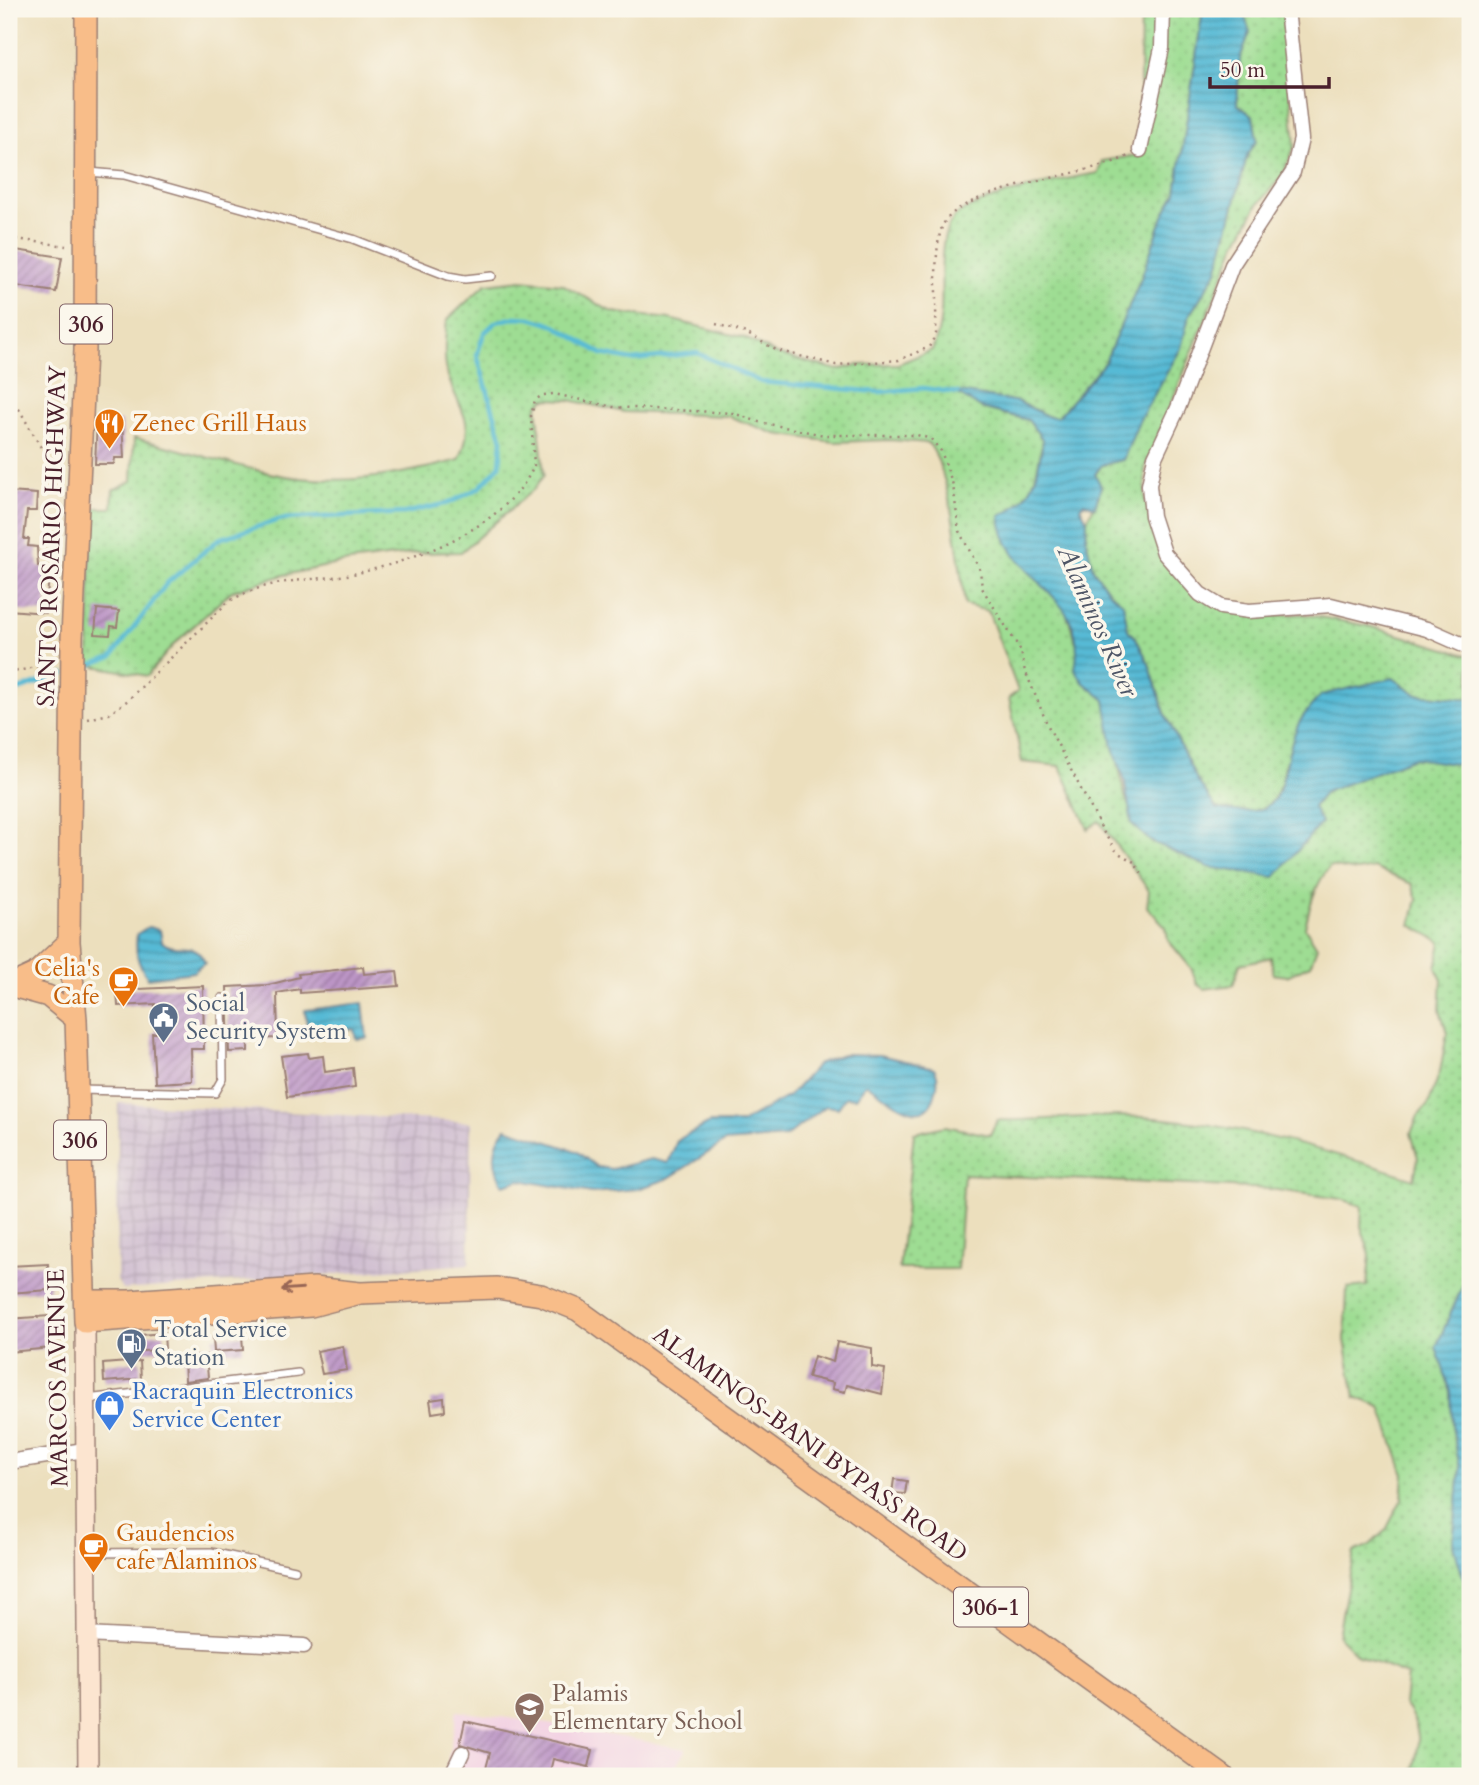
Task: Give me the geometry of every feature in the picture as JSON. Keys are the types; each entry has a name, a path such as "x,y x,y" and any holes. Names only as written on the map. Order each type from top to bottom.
{"main road":[{"name":"SANTO ROSARIO HIGHWAY","path":"72,980 69,942 71,701 66,647 82,449 88,172 86,9"},
{"path":"10,986 35,974 69,942"},
{"path":"35,974 72,980"},
{"path":"10,986 72,980"},
{"name":"MARCOS AVENUE","path":"72,980 76,1019 85,1311 88,1776"},
{"path":"10,986 48,996 76,1019"},
{"name":"ALAMINOS-BANI BYPASS ROAD","path":"85,1311 129,1301 314,1287 359,1293 498,1288 541,1295 578,1310 1223,1776"}],"street":[{"path":"1140,150 1162,48 1163,9"},
{"path":"1287,9 1301,139 1293,172 1232,265 1178,408 1155,457 1149,485 1152,516 1164,553 1200,594 1221,607 1249,611 1331,605 1380,615 1470,648"},
{"path":"9,1462 84,1450"},
{"path":"86,1636 304,1646"},
{"path":"451,1776 462,1753"}],"lane":[{"path":"88,172 124,175 353,239 448,276 465,279 492,276"},
{"path":"78,1090 215,1093 223,1079 222,998"},
{"path":"85,1400 298,1373"},
{"path":"88,1553 211,1552 295,1570"}],"path":[{"path":"716,324 746,333 776,350 836,365 899,360 929,347 936,334 942,226 955,211 981,198 1013,188 1116,163 1140,150"},
{"path":"9,238 86,249"},
{"path":"71,722 109,714 128,700 177,649 228,602 242,594 284,581 360,573 441,546 475,526 511,499 531,474 534,466 531,416 535,400 543,395 555,394 612,407 733,413 759,422 824,435 917,435 931,439 942,451 953,485 959,531 980,570 982,588 1021,651 1024,668 1048,726 1104,833 1117,852 1134,862 1143,876"},
{"path":"9,399 19,409 43,451"},
{"path":"9,673 44,665 66,647"}],"shaded area":[{"path":"118,1103 471,1122 469,1264 122,1290 117,1280"},
{"name":"Palamis Elementary School","path":"457,1711 538,1722 686,1749 670,1776 445,1776"}],"green space":[{"path":"1141,9 1203,9 1176,193 1164,214 1140,281 1105,362 1058,417 1049,417 1019,402 956,392 981,408 1028,420 1043,440 1036,475 1028,494 1013,509 1001,516 1042,584 1064,606 1079,650 1083,682 1105,700 1126,798 1150,841 1178,852 1313,807 1325,792 1413,758 1470,766 1470,1269 1436,1347 1451,1392 1452,1425 1460,1469 1453,1544 1470,1598 1470,1776 1423,1776 1413,1769 1418,1735 1414,1719 1404,1704 1407,1675 1358,1656 1338,1636 1354,1552 1370,1545 1386,1530 1402,1499 1404,1475 1381,1407 1355,1397 1345,1340 1347,1288 1367,1286 1370,1255 1361,1226 1362,1206 1341,1199 1270,1189 964,1174 957,1269 899,1269 914,1133 945,1126 990,1135 997,1120 1124,1116 1177,1120 1280,1139 1414,1179 1418,1158 1411,1133 1418,1116 1428,1105 1440,1072 1447,1033 1440,1010 1442,980 1436,968 1441,942 1411,925 1417,899 1412,884 1374,868 1357,871 1330,866 1320,880 1305,928 1317,947 1310,965 1287,976 1273,974 1271,957 1240,964 1233,985 1204,989 1197,984 1191,968 1168,940 1166,927 1147,907 1149,891 1099,821 1088,829 1060,766 1022,762 1009,698 1018,691 988,611 965,605 948,495 936,455 928,443 890,440 835,442 776,434 728,416 624,412 569,400 545,399 537,406 544,475 534,489 461,552 416,553 342,563 284,575 232,591 175,643 147,676 89,665 91,508 112,508 113,490 132,481 134,438 274,474 321,480 390,475 459,460 467,435 467,425 446,369 447,320 486,284 521,280 562,284 612,312 669,319 745,338 776,354 838,370 857,365 898,364 932,350 940,324 944,241 948,227 956,216 1006,194 1098,173 1102,161 1144,154 1140,90"},
{"path":"1242,9 1283,9 1295,145 1283,175 1258,204 1236,244 1145,468 1145,500 1185,584 1262,616 1303,614 1369,626 1470,656 1470,699 1416,694 1393,678 1285,763 1273,800 1256,810 1245,812 1216,808 1197,780 1166,716 1149,664 1136,638 1128,630 1123,604 1109,592 1093,569 1086,539 1087,520 1099,496 1095,475 1102,465 1123,460 1139,421 1181,348 1189,316 1217,271 1247,156 1257,140 1253,116 1237,104 1240,58 1250,32"}],"water":[{"name":"Alaminos River","path":"1203,9 1242,9 1250,32 1240,58 1237,104 1253,116 1257,140 1247,156 1217,271 1189,316 1181,348 1139,421 1123,460 1102,465 1095,474 1101,486 1095,507 1084,503 1080,507 1087,520 1086,539 1093,569 1109,592 1123,603 1128,630 1136,638 1149,664 1166,716 1197,780 1216,808 1242,812 1259,810 1271,803 1283,778 1298,725 1321,695 1393,678 1416,694 1470,699 1470,766 1413,758 1325,792 1313,807 1321,823 1275,877 1208,867 1150,841 1132,824 1124,778 1113,748 1105,700 1083,682 1075,669 1077,643 1071,622 1060,604 1016,557 1005,539 1000,516 1021,502 1027,494 1039,465 1043,440 1028,420 981,408 953,391 1019,402 1049,417 1058,417 1105,362 1140,281 1164,214 1176,193"},
{"path":"148,927 160,930 162,942 168,946 191,948 201,955 205,963 193,972 148,978 139,963 136,946 137,934"},
{"path":"363,1003 367,1038 356,1039 354,1029 308,1034 305,1010"},
{"path":"846,1054 880,1055 934,1068 937,1084 930,1105 923,1111 904,1108 866,1084 855,1098 846,1097 838,1108 826,1106 785,1137 725,1142 667,1179 638,1189 592,1193 520,1180 503,1185 497,1170 496,1149 506,1128 576,1151 597,1167 612,1169 651,1159 668,1163 677,1141 688,1134 710,1123 741,1123 790,1095 819,1063"},
{"path":"1470,1269 1470,1598 1453,1545 1460,1469 1452,1425 1451,1392 1436,1347"}],"building":[{"path":"9,249 62,257 56,292 9,285"},
{"path":"97,420 122,421 124,458 115,458 114,464 95,464"},
{"path":"9,492 37,494 36,511 27,511 24,539 29,539 28,546 37,547 38,566 47,567 46,578 49,578 45,613 9,610"},
{"path":"97,609 119,611 117,627 111,626 110,635 95,634"},
{"path":"363,967 364,974 397,971 399,986 300,993 300,989 277,993 278,1038 248,1039 248,1051 229,1052 227,987 268,985 299,977 298,974"},
{"path":"203,986 204,1049 191,1049 192,1081 155,1083 152,1033 156,1033 155,1004 118,1006 117,990"},
{"path":"308,1053 309,1058 323,1056 325,1072 353,1068 355,1087 287,1097 281,1056"},
{"path":"48,1264 49,1290 9,1293 9,1266"},
{"path":"49,1316 51,1348 9,1352 9,1319"},
{"path":"164,1333 165,1350 141,1351 140,1335"},
{"path":"242,1335 243,1350 214,1352 213,1337"},
{"path":"837,1342 872,1348 872,1367 885,1369 882,1394 847,1385 845,1392 832,1389 833,1383 808,1377 814,1356 833,1362"},
{"path":"343,1346 347,1370 322,1374 317,1351"},
{"path":"206,1355 208,1378 185,1381 184,1356"},
{"path":"140,1361 141,1379 104,1382 103,1364"},
{"path":"444,1398 445,1411 432,1413 430,1400"},
{"path":"894,1479 907,1481 905,1494 892,1493"},
{"path":"465,1721 593,1750 589,1767 553,1759 549,1776 484,1776 490,1753 460,1744"}],"waterway":[{"path":"79,669 112,657 167,583 219,539 282,519 405,513 449,503 479,488 500,465 502,440 477,355 484,333 496,322 516,317 531,318 554,325 602,354 632,360 697,353 761,382 879,392 923,388 958,393"},
{"path":"9,693 64,674"}],"place":[{"name":"Zenec Grill Haus","path":"109,450"},
{"name":"Celia's Cafe","path":"123,1009"},
{"name":"Social Security System","path":"163,1044"},
{"name":"Total Service Station","path":"131,1370"},
{"name":"Racraquin Electronics Service Center","path":"109,1432"},
{"name":"Gaudencios cafe Alaminos","path":"93,1574"},
{"name":"Palamis Elementary School","path":"529,1734"}]}
